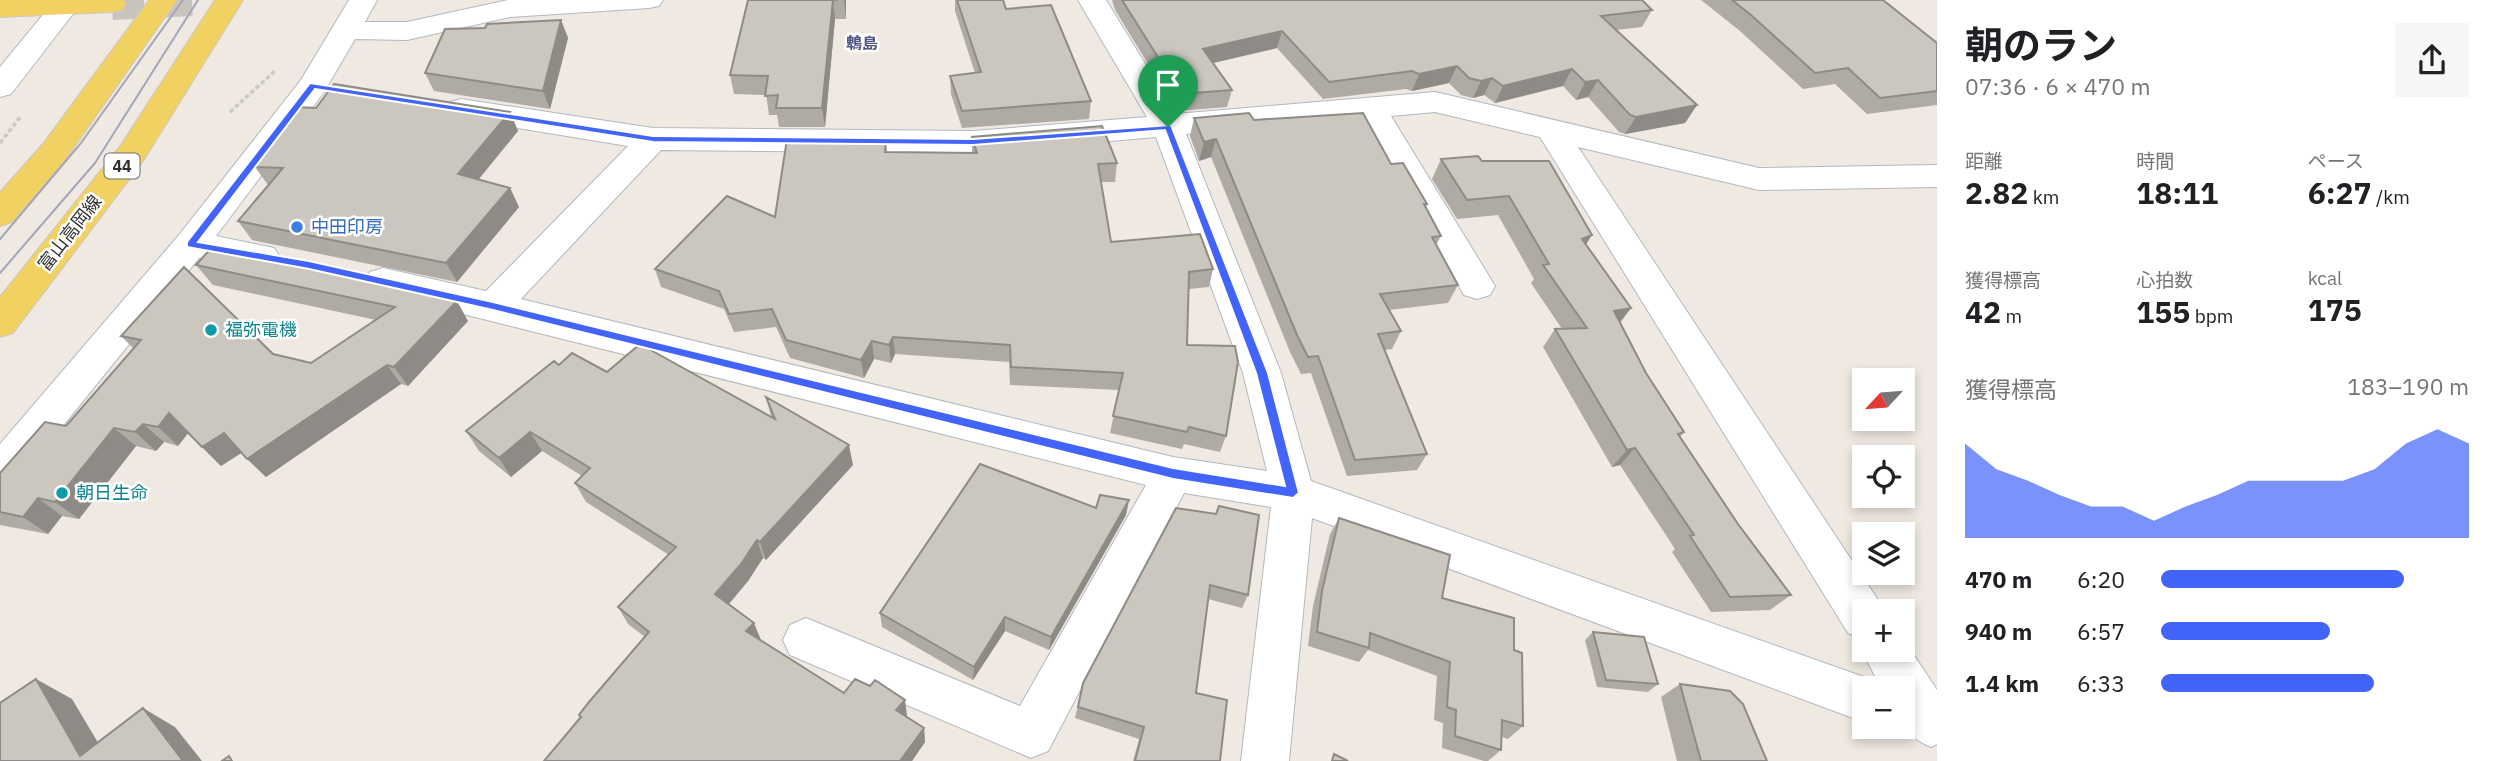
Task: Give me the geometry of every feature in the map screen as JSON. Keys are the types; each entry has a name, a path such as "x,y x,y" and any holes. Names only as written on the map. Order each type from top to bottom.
{"main road":[{"path":"0,214 54,152 163,0"},
{"name":"富山高岡線","path":"0,323 132,153 229,0"},
{"path":"0,8 113,4"}],"street":[{"path":"0,473 191,244 326,88 346,30 363,0"},
{"path":"346,30 407,31 510,8 649,0"},
{"path":"1092,0 1168,127 1262,373 1293,493 1265,761"},
{"path":"0,86 65,6"},
{"path":"435,105 653,139 973,142 1434,103 1759,179 1937,176"},
{"path":"1371,108 1477,286"},
{"path":"1551,130 1852,599"},
{"path":"493,306 653,139"},
{"path":"191,244 296,263"},
{"path":"349,274 493,306 1173,474 1293,493 1852,695"},
{"path":"806,640 1031,734 1173,474"},
{"path":"1891,662 1923,720"}],"building":[{"path":"748,0 833,0 822,108 776,108 778,95 765,96 768,76 730,75"},
{"path":"957,0 1003,0 1006,9 1051,5 1091,101 962,111 950,76 981,72"},
{"path":"1122,0 1642,0 1652,10 1601,16 1697,105 1636,117 1630,115 1598,80 1585,82 1572,69 1503,86 1492,78 1481,81 1469,78 1457,66 1419,74 1412,71 1329,82 1282,31 1203,49 1232,90 1181,94"},
{"path":"1732,0 1883,0 1937,43 1937,91 1880,98 1848,68 1815,73"},
{"path":"561,20 543,91 425,73 445,29"},
{"path":"334,84 510,112 458,174 510,188 446,263 238,221 283,168 255,167 296,107 316,108"},
{"path":"1249,113 1254,120 1363,113 1391,164 1403,163 1427,204 1424,204 1441,236 1432,237 1458,285 1380,294 1401,331 1378,334 1427,454 1355,460 1318,356 1308,357 1297,335 1216,139 1204,142 1194,118"},
{"path":"1102,126 1117,163 1098,164 1111,242 1200,234 1213,269 1189,272 1187,345 1235,346 1238,362 1226,436 1189,427 1187,432 1113,416 1123,373 1011,367 1010,345 893,337 889,345 872,341 861,360 786,340 772,309 729,314 719,291 655,269 727,196 775,217 787,139 886,139 885,152 977,153 972,137"},
{"path":"1478,156 1482,161 1549,161 1592,235 1582,239 1631,308 1614,311 1646,373 1684,432 1678,434 1738,524 1791,595 1730,597 1690,536 1694,535 1635,448 1627,450 1555,329 1587,328 1543,265 1549,264 1509,196 1467,200 1441,159"},
{"path":"213,246 294,260 427,290 457,301 394,367 387,365 247,459 224,433 202,447 169,413 158,427 143,424 135,432 114,428 55,502 38,498 23,517 0,512 0,473 45,422 66,426 141,340 121,336 184,267 273,354 311,363 395,307 196,265"},
{"path":"640,344 775,419 766,397 849,445 760,542 757,540 741,564 715,594 754,623 746,631 844,693 855,679 870,686 875,680 905,700 896,710 924,728 900,761 544,761 581,717 579,715 589,702 649,632 618,607 676,547 575,483 590,468 530,432 499,458 466,431 554,361 559,365 572,353 607,372"},
{"path":"980,464 1096,508 1100,495 1129,500 1051,637 1005,617 974,667 880,613"},
{"path":"1219,506 1259,515 1248,595 1210,585 1196,693 1227,700 1220,761 1135,761 1144,727 1078,707 1083,683 1176,508 1216,514"},
{"path":"1339,518 1450,555 1442,598 1514,618 1514,650 1522,653 1523,726 1502,720 1501,750 1455,736 1456,710 1447,707 1450,662 1370,633 1369,648 1317,632 1322,591"},
{"path":"1593,632 1644,637 1658,684 1606,680"},
{"path":"36,679 80,756 143,708 183,761 0,761 0,703"},
{"path":"1680,684 1730,691 1743,704 1767,761 1701,761"},
{"path":"1334,754 1348,761 1332,761"}],"tunnel":[{"path":"112,4 194,0"}],"tram line":[{"path":"0,239 81,143 183,0"},
{"path":"0,273 95,163 198,0"}],"place":[{"name":"中田印房","path":"297,227"},
{"name":"福弥電機","path":"211,330"},
{"name":"朝日生命","path":"62,493"}],"district":[{"name":"鵯島","path":"862,43"}],"route":[{"path":"313,85 653,139 973,142 1168,127 1262,373 1293,493 1173,474 493,306 309,265 191,244 313,85"}]}
